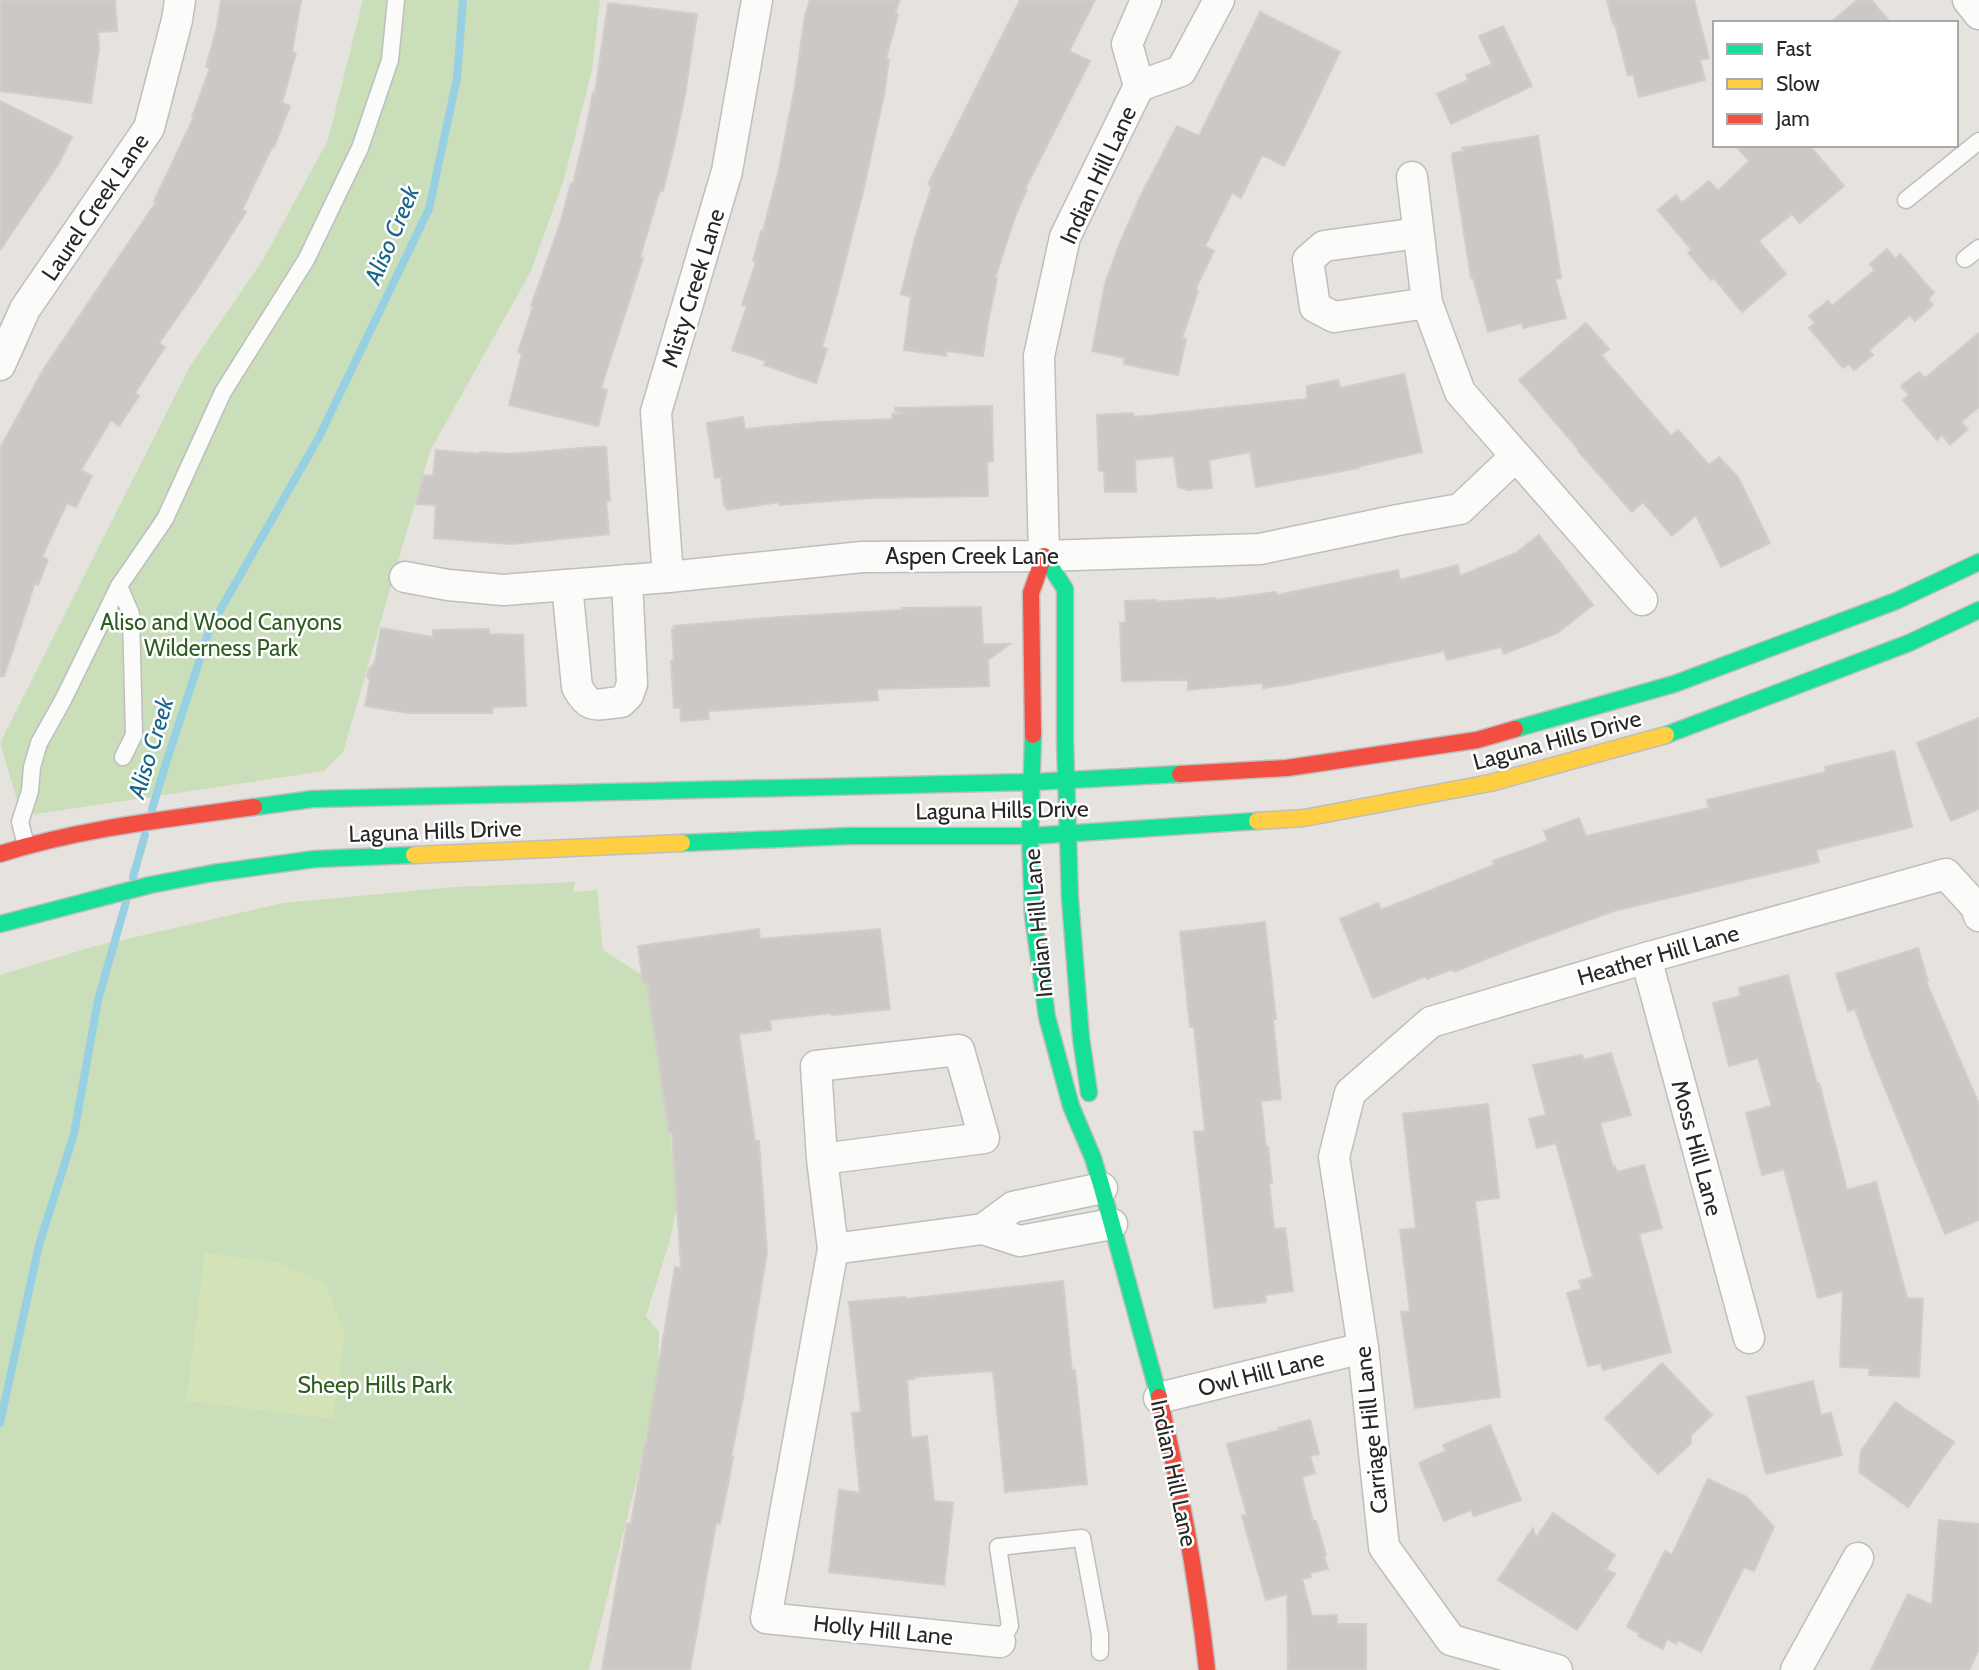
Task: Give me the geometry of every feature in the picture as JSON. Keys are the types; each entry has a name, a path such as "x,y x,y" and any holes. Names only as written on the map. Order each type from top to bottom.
{"main road":[{"name":"Indian Hill Lane","path":"1044,556 1065,589 1065,728 1070,899 1081,1038 1090,1098 1093,1158"},
{"name":"Indian Hill Lane","path":"1044,556 1031,593 1033,782 1030,836 1033,916 1040,980 1071,1106 1093,1158 1102,1188 1158,1398 1184,1510 1207,1670"},
{"name":"Laguna Hills Drive","path":"0,854 34,843 154,821 313,799 1033,782 1287,768 1477,740 1674,684 1896,601 1979,562"},
{"name":"Laguna Hills Drive","path":"5,923 150,885 269,864 315,859 849,836 1030,836 1304,818 1490,783 1671,734 1909,643 1979,610"}],"street":[{"name":"Laurel Creek Lane","path":"0,365 25,309 149,128 180,0"},
{"name":"Misty Creek Lane","path":"668,577 656,412 727,171 757,0"},
{"name":"Indian Hill Lane","path":"1044,556 1039,356 1065,237 1139,86 1127,44 1146,0"},
{"name":"Indian Hill Lane","path":"1139,86 1181,72 1219,0"},
{"path":"1968,0 1979,14"},
{"path":"1412,177 1427,303 1460,392 1643,600"},
{"path":"1418,233 1324,246 1308,260 1315,307 1334,317 1427,303"},
{"name":"Aspen Creek Lane","path":"405,577 448,585 503,590 668,577 862,557 1044,556 1260,549 1460,509 1516,456"},
{"path":"567,585 578,687 584,700 592,705 621,702 628,695 632,684 627,580"},
{"name":"Heather Hill Lane","path":"1350,1093 1431,1022 1646,958 1946,874 1977,911"},
{"name":"Moss Hill Lane","path":"1646,958 1749,1338"},
{"path":"822,1159 984,1138 959,1050 816,1066 822,1159 832,1249 983,1229 1020,1241 1112,1224"},
{"name":"Carriage Hill Lane","path":"1350,1093 1334,1157 1363,1348 1384,1547 1451,1640 1557,1670"},
{"path":"983,1229 1013,1207 1102,1188"},
{"name":"Holly Hill Lane","path":"832,1249 766,1618 1000,1642"},
{"name":"Owl Hill Lane","path":"1158,1398 1363,1348"},
{"path":"1796,1670 1858,1558"}],"lane":[{"path":"34,843 20,822 30,790 32,766 39,743 63,700 118,586 165,519 223,392 306,260 360,148 390,60 396,0"},
{"path":"1906,200 1979,141"},
{"path":"1965,259 1979,248"},
{"path":"118,586 131,614 134,735 123,757"},
{"path":"1000,1642 1010,1626 998,1546 1082,1538 1100,1635 1100,1652"}],"green space":[{"name":"Aliso and Wood Canyons Wilderness Park","path":"363,0 600,0 592,70 564,179 531,271 430,451 343,752 324,771 22,816 0,743 190,366 263,260 328,140"},
{"name":"Sheep Hills Park","path":"575,882 573,892 597,890 603,950 651,981 678,1200 670,1240 646,1316 659,1332 658,1379 636,1483 589,1670 0,1670 0,975 92,947 283,903 454,887"},
{"path":"205,1253 277,1262 325,1283 345,1334 333,1419 186,1401"}],"building":[{"path":"0,0 115,0 117,31 98,32 99,49 91,103 0,91"},
{"path":"221,0 301,0 292,52 296,53 282,103 290,106 274,147 242,210 246,212 159,343 165,347 135,393 139,396 119,426 111,420 81,470 92,476 76,507 67,503 42,557 48,560 38,585 35,583 4,676 0,676 0,448 43,370 156,202 154,201 194,117 210,68 206,67"},
{"path":"810,0 900,0 886,59 889,60 884,94 863,192 822,347 827,349 816,383 764,365 766,361 732,350 747,306 742,305 756,262 753,261 779,169 805,15"},
{"path":"1020,0 1095,0 1069,51 1090,61 1025,189 1027,190 1016,214 995,278 997,279 983,356 947,351 946,356 904,350 911,297 901,294 932,186 928,184"},
{"path":"1607,0 1694,0 1709,58 1700,60 1705,80 1639,97 1633,74 1628,76"},
{"path":"1857,0 1871,0 1889,21 1832,21"},
{"path":"608,3 697,14 675,142 663,191 660,190 640,257 643,258 601,388 607,390 598,426 509,405 522,354 518,352 533,307 531,306 560,224 571,183 573,184 593,93 595,94"},
{"path":"1260,12 1340,52 1301,133 1284,166 1262,155 1241,198 1232,193 1205,246 1214,251 1195,290 1198,291 1182,338 1186,339 1178,375 1124,364 1125,358 1092,351 1105,284 1141,195 1177,126 1199,136"},
{"path":"1503,26 1532,86 1451,124 1437,94 1468,80 1466,75 1492,64 1479,36"},
{"path":"0,101 72,137 58,165 0,250"},
{"path":"1538,136 1561,278 1555,279 1566,318 1523,328 1522,323 1488,332 1471,278 1452,156 1453,153 1464,151 1462,148"},
{"path":"1737,147 1811,147 1844,186 1800,223 1792,214 1759,241 1786,274 1742,312 1714,278 1711,280 1688,253 1692,250 1658,210 1676,195 1682,203 1709,181 1718,191 1749,161"},
{"path":"1887,249 1895,259 1900,254 1934,293 1928,299 1933,305 1915,321 1910,315 1869,350 1873,355 1854,370 1849,364 1843,368 1809,328 1815,323 1809,316 1828,301 1832,306 1875,270 1870,264"},
{"path":"1586,323 1609,349 1601,355 1671,436 1678,430 1709,465 1719,457 1738,477 1770,543 1721,567 1696,515 1672,536 1643,502 1632,512 1578,451 1519,380"},
{"path":"1979,333 1979,407 1961,422 1968,429 1950,445 1942,435 1937,440 1903,400 1909,395 1901,386 1919,372 1925,378"},
{"path":"1404,374 1422,452 1358,468 1256,487 1250,452 1209,460 1212,488 1188,490 1178,487 1174,456 1135,460 1136,492 1105,492 1104,472 1099,470 1097,415 1133,413 1134,417 1307,399 1307,386 1338,380 1340,388"},
{"path":"992,406 993,461 987,462 988,496 870,498 780,505 780,502 727,510 724,506 721,477 715,478 707,423 743,417 745,429 892,419 892,414 903,413 895,411 895,408"},
{"path":"606,447 610,501 606,501 609,534 511,544 434,538 436,505 416,504 424,475 433,476 436,450 510,454"},
{"path":"1539,535 1593,605 1557,633 1504,654 1501,647 1447,660 1444,651 1263,688 1263,683 1188,690 1188,680 1122,681 1120,623 1126,622 1125,601 1216,600 1276,592 1277,595 1398,570 1400,580 1458,565 1460,576 1516,553"},
{"path":"981,607 983,644 1010,644 988,660 989,686 877,689 878,700 708,711 709,719 681,721 680,707 674,708 671,661 674,661 674,626 902,608"},
{"path":"381,628 433,637 433,630 489,629 489,634 523,635 526,706 492,707 492,713 408,713 365,706 370,680 367,676 375,662"},
{"path":"1979,718 1979,809 1951,821 1917,743"},
{"path":"1894,751 1912,827 1816,850 1819,862 1614,911 1454,972 1453,969 1427,979 1426,976 1373,998 1340,919 1378,903 1381,910 1494,865 1493,861 1548,841 1544,831 1579,818 1586,836 1709,808 1707,800 1826,772 1825,767"},
{"path":"1265,922 1276,1019 1273,1019 1281,1099 1261,1101 1272,1183 1269,1183 1274,1229 1285,1228 1293,1291 1265,1295 1266,1302 1214,1308 1194,1132 1205,1131 1180,932"},
{"path":"759,929 760,939 880,929 890,1009 770,1020 771,1030 739,1034 755,1141 759,1141 767,1252 729,1479 720,1524 716,1523 690,1670 602,1670 627,1524 631,1524 646,1443 675,1267 681,1268 672,1132 669,1133 647,982 643,983 638,946"},
{"path":"1918,948 1928,981 1926,982 1979,1104 1979,1220 1945,1234 1855,1009 1848,1011 1836,974"},
{"path":"1788,975 1847,1190 1876,1182 1907,1298 1923,1299 1919,1377 1869,1375 1870,1368 1840,1367 1843,1291 1818,1298 1784,1169 1762,1175 1746,1113 1771,1106 1771,1103 1758,1058 1729,1066 1713,1003 1741,996 1739,988"},
{"path":"1611,1053 1631,1115 1600,1123 1613,1167 1615,1166 1617,1172 1644,1165 1662,1228 1639,1234 1671,1352 1603,1370 1601,1363 1588,1366 1567,1293 1582,1289 1579,1281 1593,1277 1556,1143 1537,1148 1529,1119 1546,1115 1533,1065 1582,1055 1584,1060"},
{"path":"1488,1104 1499,1198 1475,1201 1500,1397 1415,1408 1401,1312 1410,1311 1400,1230 1416,1228 1403,1114"},
{"path":"1063,1281 1087,1484 1005,1492 993,1371 913,1377 914,1379 907,1380 911,1438 927,1436 934,1501 953,1503 944,1585 829,1572 839,1490 860,1493 852,1413 861,1412 849,1302 906,1299"},
{"path":"1662,1363 1712,1415 1691,1435 1691,1443 1658,1474 1605,1418"},
{"path":"1813,1381 1821,1415 1831,1413 1842,1455 1766,1474 1747,1397"},
{"path":"1895,1402 1954,1442 1908,1507 1859,1472 1861,1451"},
{"path":"1310,1420 1319,1454 1310,1456 1315,1473 1302,1477 1328,1569 1310,1573 1311,1577 1302,1579 1312,1616 1337,1615 1337,1624 1366,1624 1366,1670 1288,1670 1287,1594 1266,1600 1242,1516 1247,1515 1227,1444"},
{"path":"1490,1425 1521,1500 1474,1516 1471,1510 1444,1521 1419,1463 1446,1451 1443,1445"},
{"path":"1708,1479 1747,1497 1774,1527 1754,1571 1744,1567 1701,1652 1678,1640 1676,1644 1667,1639 1663,1649 1627,1627 1665,1551 1672,1555"},
{"path":"1553,1513 1615,1555 1606,1569 1615,1574 1577,1630 1498,1580 1533,1528 1536,1538"},
{"path":"1939,1520 1979,1524 1979,1649 1969,1670 1871,1670 1908,1594 1932,1605"}],"waterway":[{"name":"Aliso Creek","path":"152,809 210,628 319,437 429,209 457,78 463,0"},
{"name":"Aliso Creek","path":"133,877 145,835"},
{"name":"Aliso Creek","path":"0,1423 39,1245 74,1134 98,1000 126,902"}],"traffic: fast":[{"path":"1044,556 1065,589 1065,740 1070,899 1081,1038 1089,1093"},
{"path":"1515,729 1674,684 1896,601 1979,562"},
{"path":"1666,735 1909,643 1979,610"},
{"path":"1033,735 1030,836 1033,916 1047,1017 1071,1106 1093,1158 1102,1188 1159,1397"},
{"path":"254,807 313,799 1033,782 1180,774"},
{"path":"682,843 849,836 1030,836 1257,821"},
{"path":"0,924 150,885 213,873 315,859 414,855"}],"traffic: slow":[{"path":"1257,821 1304,818 1490,783 1666,735"},
{"path":"414,855 682,843"}],"traffic: jam":[{"path":"1033,735 1031,593 1044,556"},
{"path":"1180,774 1287,768 1477,740 1515,729"},
{"path":"0,854 94,831 254,807"},
{"path":"1159,1397 1187,1533 1207,1670"}]}
